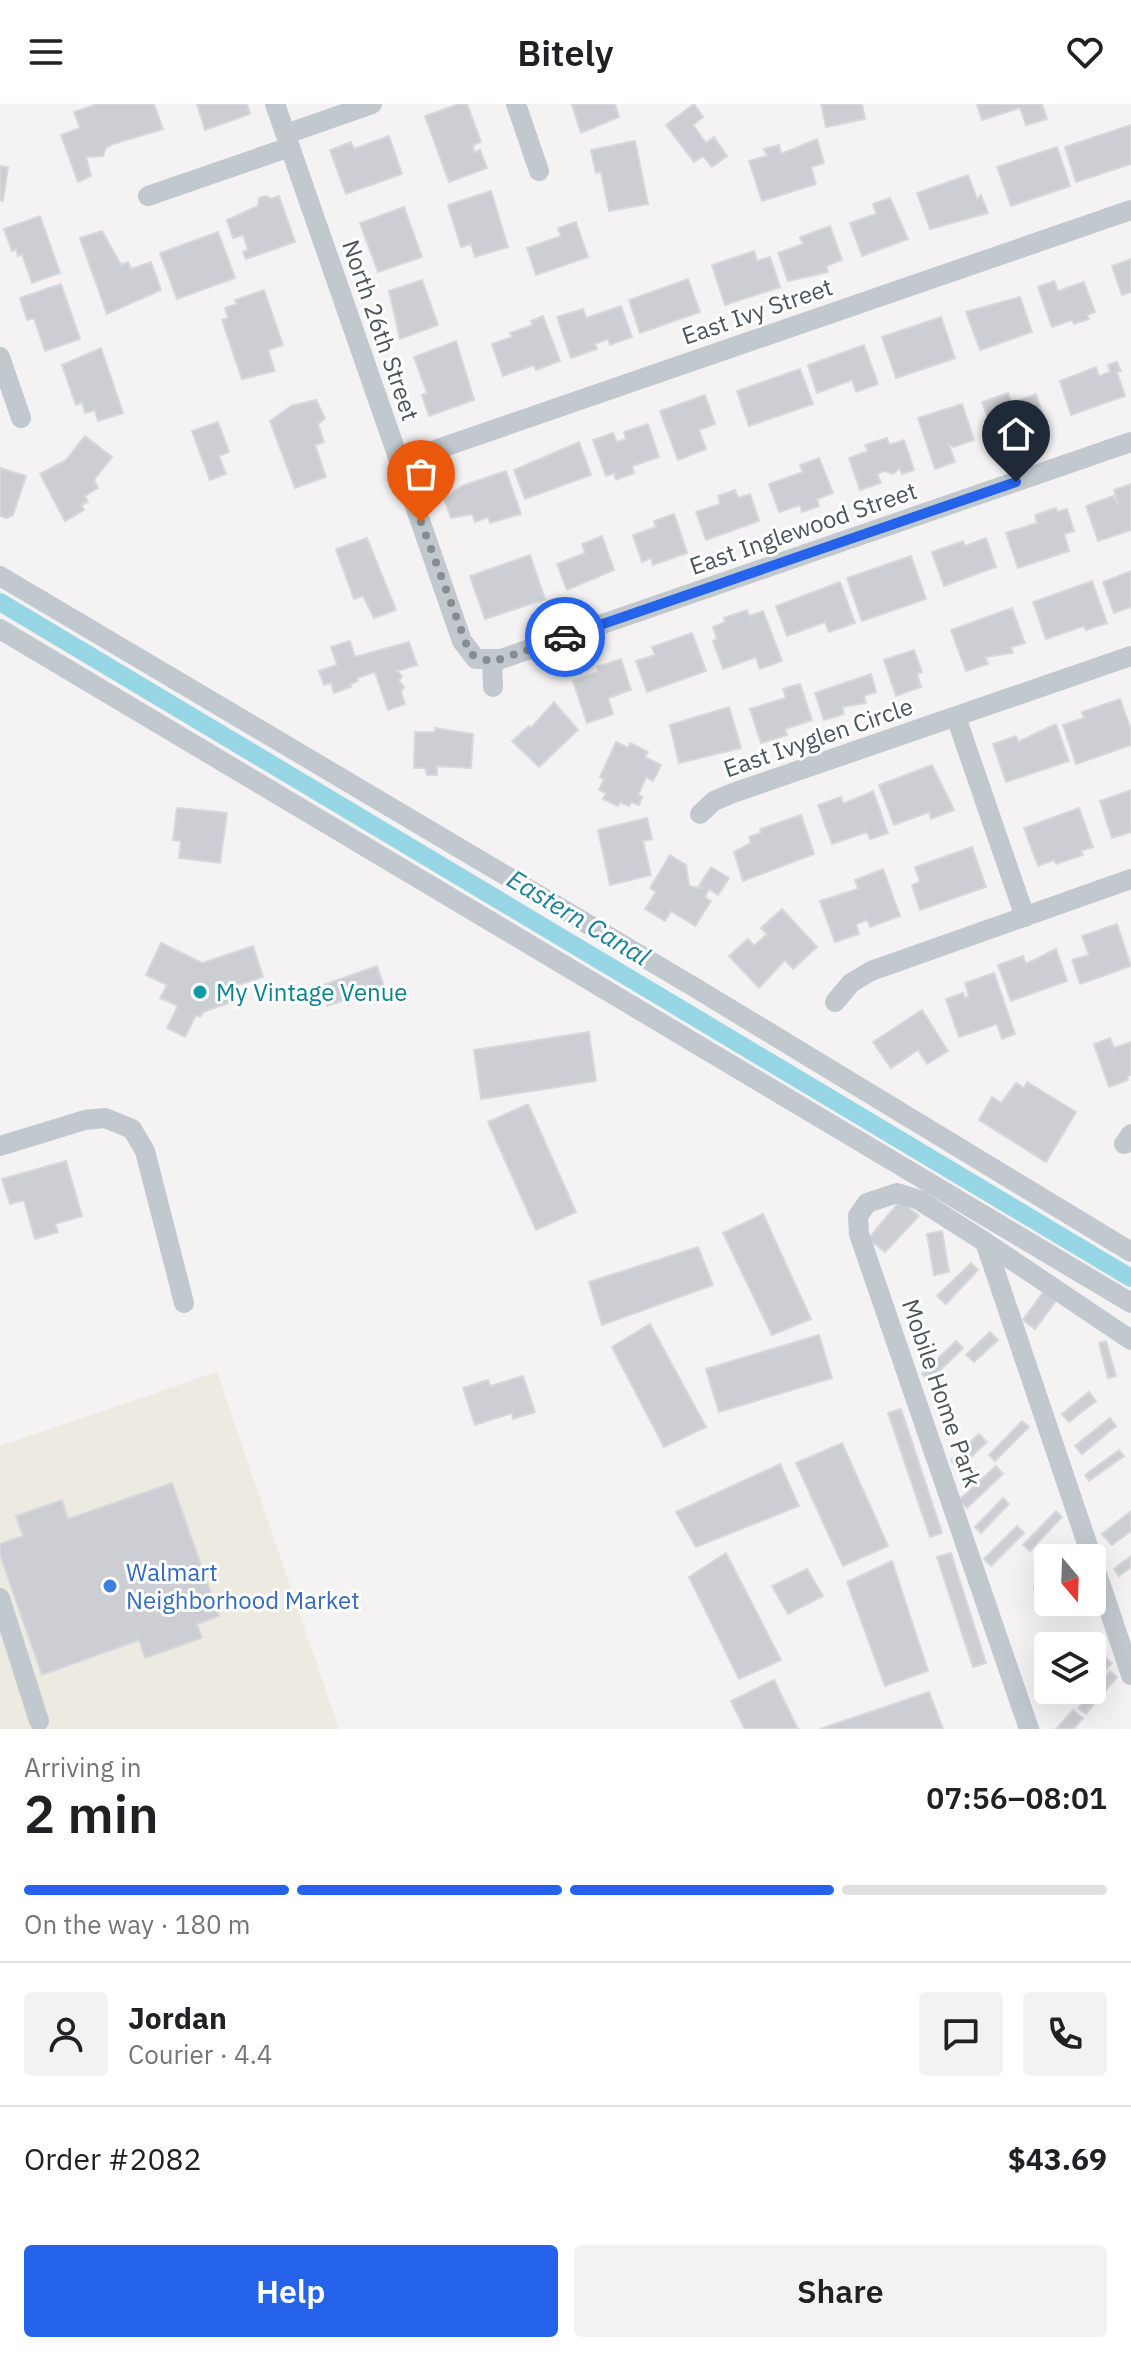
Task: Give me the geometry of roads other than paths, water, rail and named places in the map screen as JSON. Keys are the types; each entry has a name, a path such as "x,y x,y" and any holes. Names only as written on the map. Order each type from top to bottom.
{"street":[{"name":"North 26th Street","path":"275,104 462,641 484,660"},
{"path":"148,196 372,104"},
{"path":"516,104 539,171"},
{"name":"East Ivy Street","path":"400,462 1131,210"},
{"path":"0,357 21,418"},
{"name":"East Inglewood Street","path":"484,660 1131,442"},
{"path":"0,576 708,996 1131,1252"},
{"path":"0,629 1131,1303"},
{"name":"East Ivyglen Circle","path":"700,814 714,801 733,793 1131,656"},
{"path":"484,660 493,687"},
{"path":"956,717 1025,917"},
{"path":"835,1002 851,983 871,971 1131,879"},
{"path":"0,1146 85,1120 105,1118 132,1129 145,1151 184,1303"},
{"name":"Mobile Home Park","path":"1029,1729 864,1251 858,1216 876,1198 897,1193 909,1195 1111,1323 1131,1340"},
{"path":"985,1242 1087,1544"},
{"path":"0,1598 39,1721"},
{"path":"1106,1600 1131,1675"}],"waterway":[{"name":"Eastern Canal","path":"0,602 1131,1278"}],"place":[{"name":"My Vintage Venue","path":"200,992"},
{"name":"Walmart Neighborhood Market","path":"110,1586"}]}
